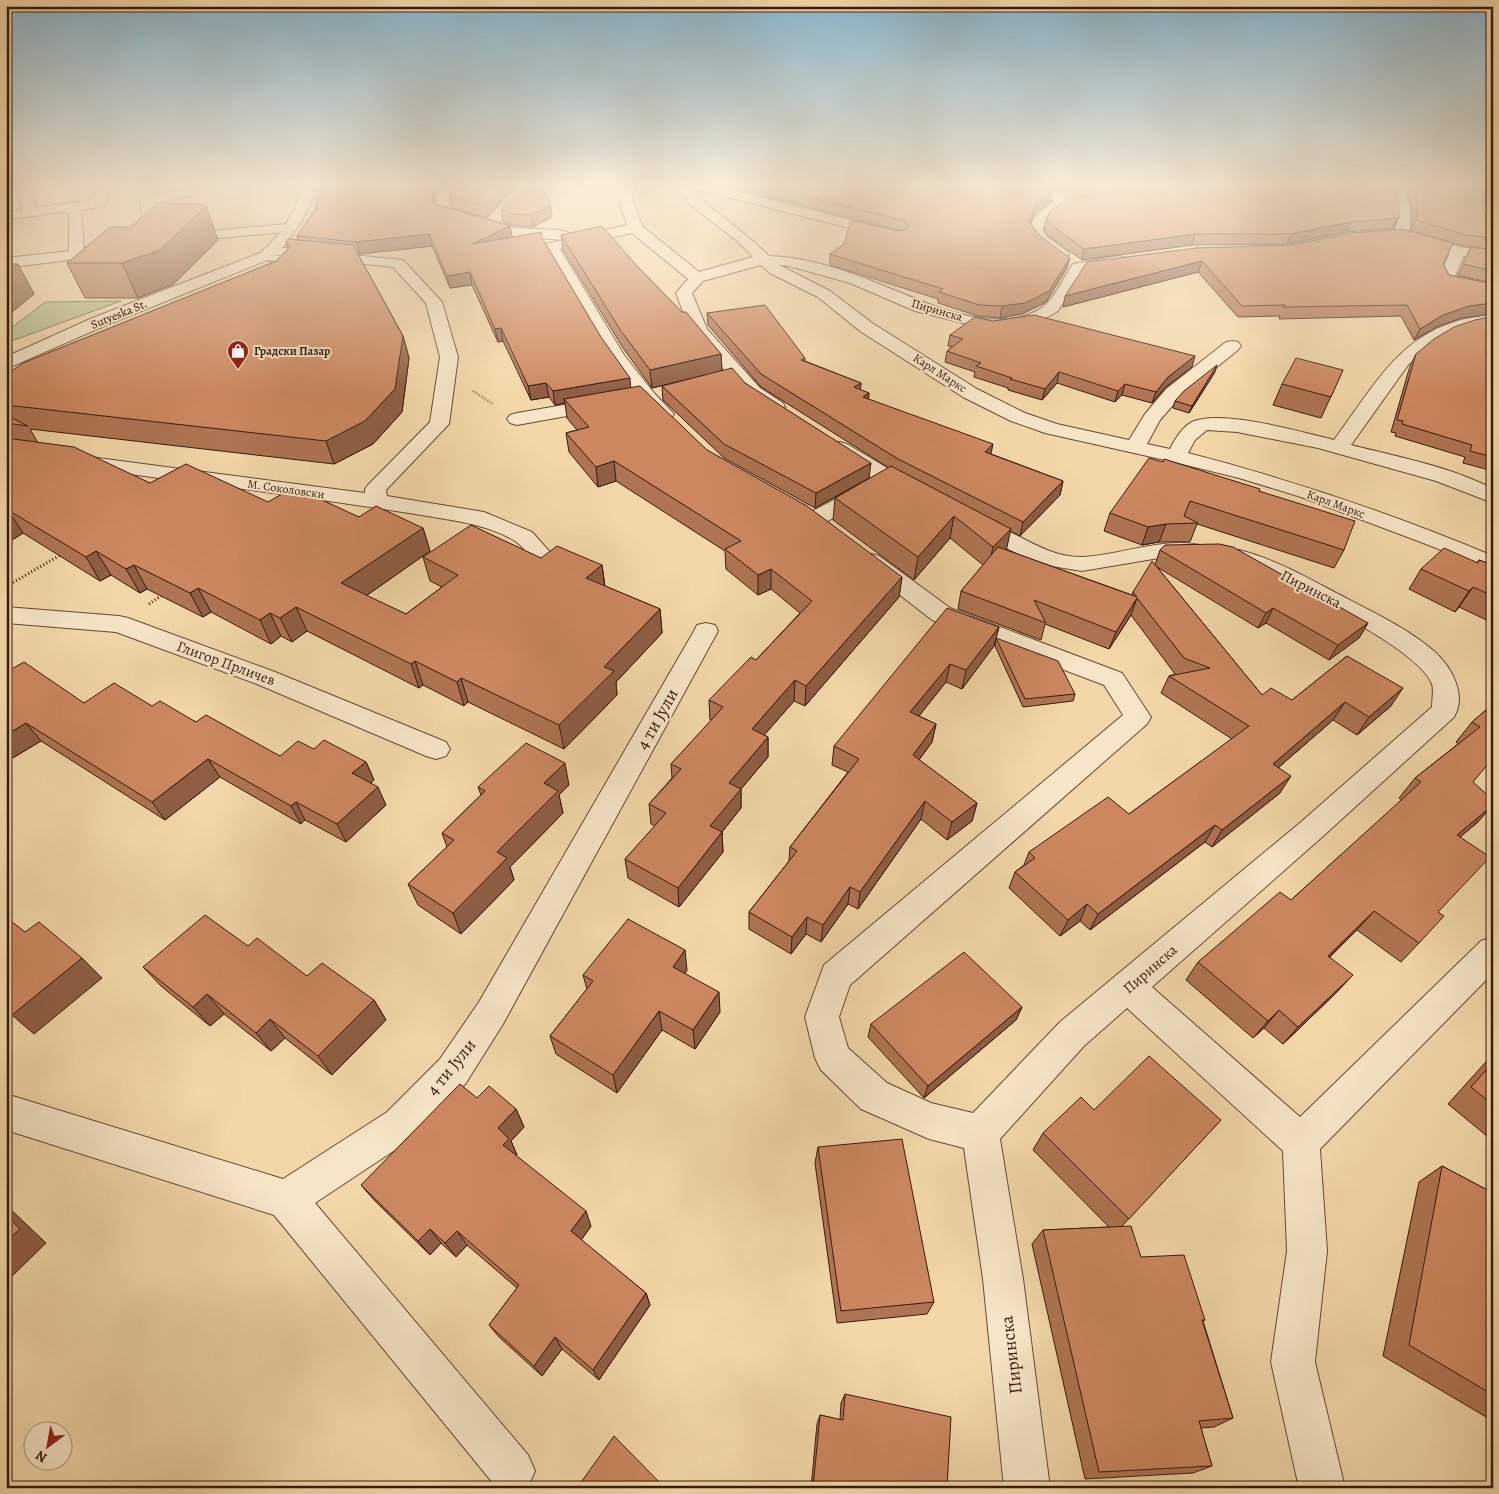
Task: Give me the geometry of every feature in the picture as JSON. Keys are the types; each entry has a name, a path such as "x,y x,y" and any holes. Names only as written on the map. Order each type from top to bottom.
{"street":[{"path":"6,263 71,255"},
{"name":"Sutyeska St.","path":"6,364 96,323 265,255"},
{"path":"291,255 398,263 434,302 449,357 439,424 375,489 377,501"},
{"path":"556,255 613,349 630,399 674,424"},
{"path":"668,255 697,278 684,293 699,331 728,376 792,417"},
{"path":"758,255 763,260"},
{"path":"1061,255 1078,268 1134,259"},
{"path":"1457,255 1447,276 1450,281 1493,290"},
{"name":"Пиринска","path":"697,278 763,260 790,261 856,280 921,308 992,324 1016,323 1033,318 1052,308 1078,268"},
{"name":"Карл Маркс","path":"763,260 775,270 824,294 866,327 970,393 1018,417 1052,429 1176,456 1246,474 1434,539 1493,564"},
{"path":"1339,447 1402,360 1413,349 1437,333 1455,325 1493,320"},
{"path":"1135,447 1152,418 1172,393 1232,346"},
{"path":"517,419 664,392"},
{"path":"1176,456 1185,437 1194,430 1206,424 1236,426 1273,432 1339,447 1444,476 1493,496"},
{"path":"824,438 888,478 930,500"},
{"name":"М. Соколовски","path":"6,452 377,501 476,517 524,537 550,566"},
{"path":"888,478 807,514 941,614 1113,680 1138,717 836,976 822,1017 833,1058 874,1096 929,1121 980,1133"},
{"name":"Пиринска","path":"956,514 1047,559 1082,564 1159,552 1213,550 1246,558 1280,573 1377,624 1427,659 1445,684 1445,710 1310,830 1072,1034 980,1133 1003,1279 1027,1488"},
{"name":"Глигор Прличев","path":"6,614 119,624 266,678 436,749"},
{"name":"4 ти Јули","path":"286,1199 400,1126 453,1071 491,1013 706,631"},
{"path":"1301,1142 1493,951"},
{"path":"1128,987 1301,1142 1307,1250 1293,1362 1322,1488"},
{"path":"6,1112 286,1199 512,1471"}],"lane":[{"path":"269,281 278,277 289,266 272,255"}],"path":[{"path":"446,375 517,419"},
{"path":"6,586 67,551"},
{"path":"119,624 167,592"}],"green space":[{"path":"121,301 6,343 6,332 45,302"}],"building":[{"path":"77,255 146,255 122,263 67,263"},
{"name":"Градски Пазар","path":"282,255 358,255 403,336 395,389 365,421 326,441 6,405 6,375 23,363 276,261"},
{"path":"438,255 552,255 601,337 630,378 553,391 546,383 528,386 501,328 495,329 470,272 447,276"},
{"path":"573,255 627,255 682,312 686,312 721,354 650,370 621,331"},
{"path":"832,255 1066,255 1070,258 1049,291 1025,303 1002,306 979,305 939,292 943,289"},
{"path":"1144,255 1447,255 1443,264 1449,275 1493,284 1493,303 1469,306 1443,315 1420,329 1407,305 1242,306 1202,261 1065,296 1087,262"},
{"path":"1467,255 1493,255 1493,271 1463,264"},
{"path":"6,264 18,264 6,273"},
{"path":"765,305 805,358 801,360 861,383 854,387 869,393 863,397 993,444 985,452 1063,481 1023,522 898,459 761,374 707,313"},
{"path":"1034,315 1195,356 1168,377 1156,392 1125,384 1118,391 1059,372 1045,389 1010,379 1012,378 976,366 981,363 947,351 963,339 950,335 975,317 993,321"},
{"path":"1493,316 1493,457 1470,451 1472,445 1402,424 1403,421 1397,420 1416,354 1434,339 1454,327"},
{"path":"1296,358 1343,370 1331,397 1282,384"},
{"path":"1217,365 1192,406 1175,401 1184,391"},
{"path":"732,368 745,383 871,463 816,493 724,444 662,386"},
{"path":"640,386 707,450 807,506 902,577 806,686 795,680 752,729 768,737 729,783 741,789 710,826 722,832 678,888 625,859 666,813 649,804 681,769 671,764 723,707 709,700 751,657 756,660 812,601 771,569 758,575 725,549 741,541 614,461 596,467 566,433 589,427 564,399"},
{"path":"6,415 28,426 6,423"},
{"path":"6,438 74,447 150,483 186,464 268,502 294,487 359,517 376,506 423,528 341,583 406,614 458,575 423,557 471,525 541,558 557,546 602,565 586,578 660,609 604,667 614,671 559,725 461,678 457,682 415,661 411,664 296,607 280,618 270,613 260,620 198,588 190,593 134,565 126,569 96,551 86,557 6,510"},
{"path":"1149,458 1163,462 1164,459 1355,521 1344,550 1190,501 1184,516 1198,523 1166,524 1148,527 1110,513"},
{"path":"891,466 1011,529 993,547 954,516 918,557 835,498"},
{"path":"1219,544 1233,547 1368,623 1338,645 1273,608 1266,613 1160,550 1165,545"},
{"path":"998,547 1137,597 1133,592 1152,561 1262,695 1271,688 1292,700 1347,656 1403,688 1369,717 1345,702 1273,764 1291,776 1222,830 1215,825 1098,914 1087,904 1068,920 1015,872 1035,858 1029,852 1108,797 1129,814 1249,726 1169,676 1210,668 1184,658 1137,598 1116,632 1034,600 1046,623 961,591"},
{"path":"1444,548 1478,563 1479,560 1493,565 1493,596 1473,587 1469,591 1421,569"},
{"path":"947,608 999,627 966,670 950,664 910,712 936,724 913,755 977,803 952,822 925,801 860,892 850,887 823,925 807,917 792,937 749,912 797,851 790,847 859,759 834,746"},
{"path":"996,638 1058,661 1075,694 1025,699"},
{"path":"24,662 84,703 114,683 152,706 160,701 196,722 206,715 280,756 298,741 314,749 324,740 366,762 352,773 378,787 337,824 296,802 291,806 208,759 152,802 26,723 6,735 6,672"},
{"path":"1493,704 1493,758 1473,782 1493,800 1493,805 1457,835 1490,857 1438,912 1444,916 1419,943 1374,911 1328,956 1353,975 1298,1027 1279,1010 1268,1021 1198,962 1280,892 1291,900 1421,782 1415,778 1480,727 1472,722"},
{"path":"526,743 565,763 544,783 558,791 497,852 507,858 453,913 408,884 454,840 442,833 485,791 478,787"},
{"path":"205,915 248,946 257,938 307,976 322,963 374,1000 318,1056 270,1019 256,1033 207,994 193,1007 143,967"},
{"path":"6,917 25,932 39,922 82,958 12,1015 6,1010"},
{"path":"628,919 685,950 673,967 719,992 693,1030 659,1011 613,1075 550,1036 593,981 583,975"},
{"path":"964,952 1022,1007 928,1086 871,1024"},
{"path":"1149,1056 1221,1120 1129,1219 1043,1133 1081,1097 1094,1110"},
{"path":"1493,1062 1493,1105 1471,1087"},
{"path":"460,1084 477,1098 489,1086 516,1109 498,1128 509,1139 503,1145 586,1211 571,1231 646,1293 593,1370 555,1337 534,1366 489,1325 519,1285 457,1231 445,1243 430,1229 418,1241 361,1185"},
{"path":"902,1139 934,1302 841,1311 818,1147"},
{"path":"1442,1166 1493,1193 1493,1395 1409,1345"},
{"path":"6,1215 20,1229 6,1242"},
{"path":"1131,1226 1141,1257 1184,1255 1233,1418 1199,1421 1212,1466 1099,1472 1043,1230"},
{"path":"845,1394 951,1417 947,1488 813,1488 820,1415 843,1420"},
{"path":"614,1436 665,1488 577,1488"}],"place":[{"name":"Градски Пазар","path":"238,370"}]}
